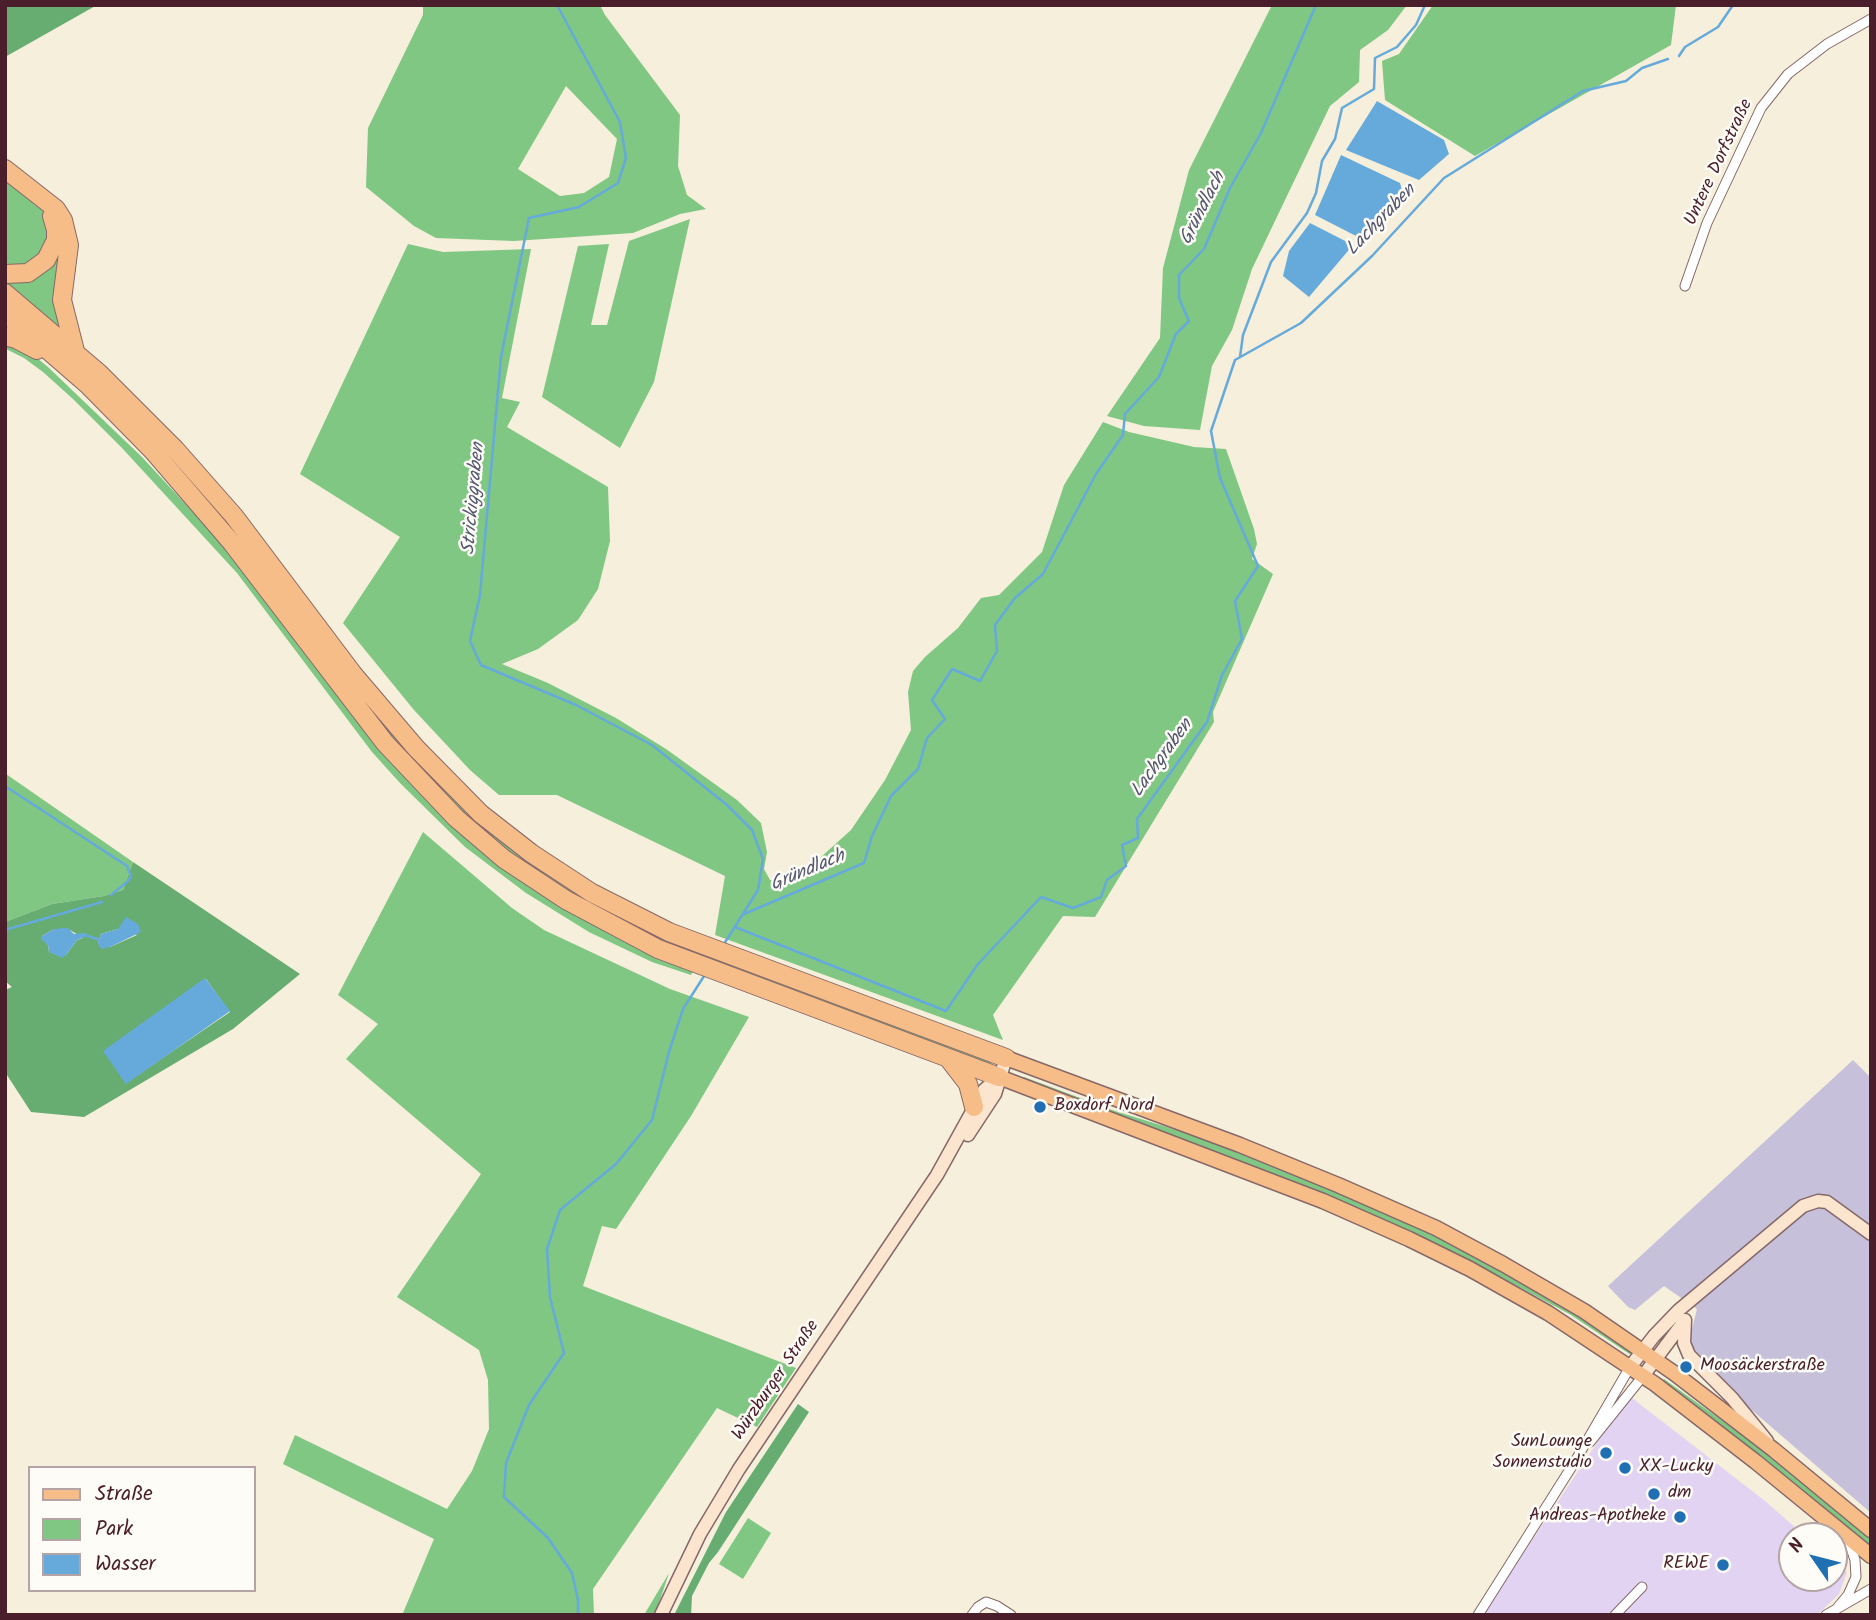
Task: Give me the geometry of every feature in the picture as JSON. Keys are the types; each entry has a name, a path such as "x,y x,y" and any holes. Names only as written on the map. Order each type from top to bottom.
{"highway":[{"path":"5,169 60,214 68,237 69,255 62,300 75,351"},
{"path":"5,274 29,273 42,264 53,250 56,240 54,223 38,195"},
{"path":"5,293 75,351 146,418 244,529 379,705 434,768 467,800 531,853 592,893 638,918 705,946 1006,1058"},
{"path":"5,313 70,369 141,438 205,510 367,723 456,817 504,859 566,901 644,943 999,1077"},
{"path":"5,336 24,342 70,369"},
{"path":"948,1058 968,1084 974,1107"}],"main road":[{"name":"Würzburger Straße","path":"937,1175 956,1153 991,1101 1006,1058"},
{"path":"1006,1058 1252,1150 1395,1210 1503,1264 1573,1304 1655,1359 1774,1450 1871,1530"},
{"name":"Würzburger Straße","path":"661,1615 687,1557 728,1486 937,1175 984,1090 999,1077"},
{"path":"999,1077 1272,1181 1376,1224 1451,1259 1525,1299 1643,1376 1726,1438 1830,1522"},
{"path":"1630,1367 1679,1310 1796,1210 1810,1202 1827,1202 1871,1234"},
{"path":"1643,1376 1685,1320 1695,1297"},
{"path":"1685,1320 1684,1337 1689,1355 1732,1398 1774,1450"},
{"path":"1848,1537 1871,1556"}],"street":[{"name":"Untere Dorfstraße","path":"1685,286 1707,223 1761,108 1788,74 1827,44 1871,19"},
{"path":"1480,1614 1630,1367"},
{"path":"1574,1463 1643,1376"},
{"path":"1838,1607 1848,1595 1856,1577 1856,1560 1848,1539"},
{"path":"1615,1615 1642,1587"},
{"path":"1826,1615 1871,1589"},
{"path":"972,1615 986,1602 1011,1615"}],"shaded area":[{"path":"1853,1060 1871,1078 1871,1513 1695,1361 1690,1337 1697,1309 1664,1286 1635,1310 1628,1307 1608,1286"},
{"path":"1632,1398 1789,1522 1778,1522 1778,1592 1840,1592 1839,1594 1817,1615 1487,1615 1484,1612 1625,1401"}],"green space":[{"path":"5,5 97,5 5,57"},
{"path":"423,5 600,5 680,115 678,166 687,195 706,209 680,214 633,233 514,241 436,238 414,226 366,187 368,128 423,15","holes":["566,86 617,139 609,177 584,193 560,196 518,169"]},
{"path":"1272,5 1407,5 1388,30 1360,50 1359,82 1330,106 1252,269 1232,330 1212,366 1200,430 1144,426 1107,416 1160,338 1163,268 1189,170"},
{"path":"1433,5 1676,5 1671,45 1475,156 1385,100 1382,61 1399,54"},
{"path":"5,178 37,203 45,214 51,233 40,262 5,272"},
{"path":"690,219 654,382 620,448 542,397 578,246 609,244 591,325 607,325 629,241"},
{"path":"60,234 61,330 5,284 5,279 16,282"},
{"path":"408,244 443,252 531,249 502,398 520,402 507,427 608,487 610,541 598,589 578,620 538,649 502,664 548,683 616,718 666,749 737,800 761,823 767,852 764,869 770,880 784,880 811,866 851,830 885,780 911,730 908,692 913,671 958,628 981,598 999,595 1042,552 1064,485 1103,422 1129,432 1194,447 1226,449 1254,529 1257,544 1252,559 1273,574 1213,712 1214,722 1095,917 1063,916 993,1015 1003,1040 715,935 725,876 557,795 499,795 470,770 414,710 343,623 400,537 300,474"},
{"path":"6,343 30,352 142,457 227,549 350,711 543,894 638,948 694,970 691,975 652,962 589,932 526,893 465,847 372,752 237,573 73,399 43,372 6,349"},
{"path":"64,350 207,494 346,673 548,872 989,1061 994,1066 670,949 522,866 440,796"},
{"path":"6,774 133,862 123,890 104,896 52,904 5,922"},
{"path":"423,832 512,908 544,930 670,989 749,1017 691,1116 616,1229 602,1226 583,1286 796,1368 757,1427 717,1408 593,1589 594,1615 404,1615 434,1539 283,1464 295,1435 447,1509 472,1471 489,1429 488,1380 479,1350 397,1297 481,1174 346,1059 378,1024 338,995"},
{"path":"133,862 300,974 233,1029 84,1117 31,1112 5,1072 5,990 12,987 5,981 5,922 52,904 104,896 123,890","holes":["54,929 70,930 83,938 77,940 66,955 49,952 42,936","118,929 137,935 110,947 98,943 101,934","206,979 230,1012 126,1083 104,1051"]},
{"path":"1024,1077 1264,1161 1405,1221 1479,1258 1573,1311 1633,1352 1631,1355 1571,1315 1510,1282 1023,1080"},
{"path":"1664,1379 1773,1457 1871,1537 1871,1550 1848,1532 1848,1522 1836,1522 1661,1382"},
{"path":"798,1404 809,1412 709,1563 692,1596 691,1615 674,1615 726,1512"},
{"path":"748,1518 771,1533 743,1579 719,1564"},
{"path":"669,1573 655,1615 644,1615"}],"water":[{"path":"1377,101 1444,140 1449,154 1419,180 1346,150"},
{"path":"1341,155 1400,183 1403,194 1362,239 1315,215"},
{"path":"1310,223 1353,245 1309,297 1283,276 1289,251"},
{"path":"126,917 138,924 141,932 101,949 98,943 101,934 118,929"},
{"path":"68,928 74,934 86,933 88,936 77,940 62,958 49,952 48,945 41,939 42,936 54,929"},
{"path":"205,978 230,1011 126,1084 103,1051"}],"waterway":[{"name":"Strickiggraben","path":"557,5 620,122 626,158 618,183 579,207 529,218 501,357 480,595 470,641 481,665 576,705 652,745 727,805 752,830 763,859 758,890 724,944"},
{"name":"Gründlach","path":"744,914 864,863 872,836 891,796 918,769 927,738 945,719 932,700 952,669 980,681 997,651 995,625 1015,598 1043,574 1096,474 1123,435 1125,414 1159,377 1176,334 1189,321 1179,298 1179,275 1204,249 1230,188 1261,133 1316,5"},
{"path":"1240,357 1243,335 1271,262 1307,213 1316,193 1322,161 1335,139 1342,108 1374,89 1375,58 1397,47 1416,25 1425,5"},
{"name":"Lachgraben","path":"1679,56 1685,47 1718,27 1733,5"},
{"name":"Lachgraben","path":"735,927 946,1011 978,964 1041,897 1073,908 1101,897 1107,880 1126,866 1122,845 1138,838 1137,819 1207,722 1222,675 1242,639 1235,601 1258,566 1220,478 1211,431 1235,360 1301,323 1372,256 1444,178 1583,91 1626,81 1642,68 1668,59"},
{"path":"5,786 127,866 131,876 111,895"},
{"path":"5,930 102,902"},
{"path":"88,936 100,940"},
{"name":"Gründlach","path":"578,1615 578,1600 572,1573 548,1538 504,1497 506,1463 529,1405 564,1353 550,1297 547,1249 560,1210 616,1164 652,1120 683,1009 706,973"}],"place":[{"name":"Boxdorf Nord","path":"1040,1107"},
{"name":"Moosäckerstraße","path":"1686,1367"},
{"name":"SunLounge Sonnenstudio","path":"1606,1453"},
{"name":"XX-Lucky","path":"1625,1468"},
{"name":"dm","path":"1654,1494"},
{"name":"Andreas-Apotheke","path":"1680,1517"},
{"name":"REWE","path":"1723,1565"}]}
